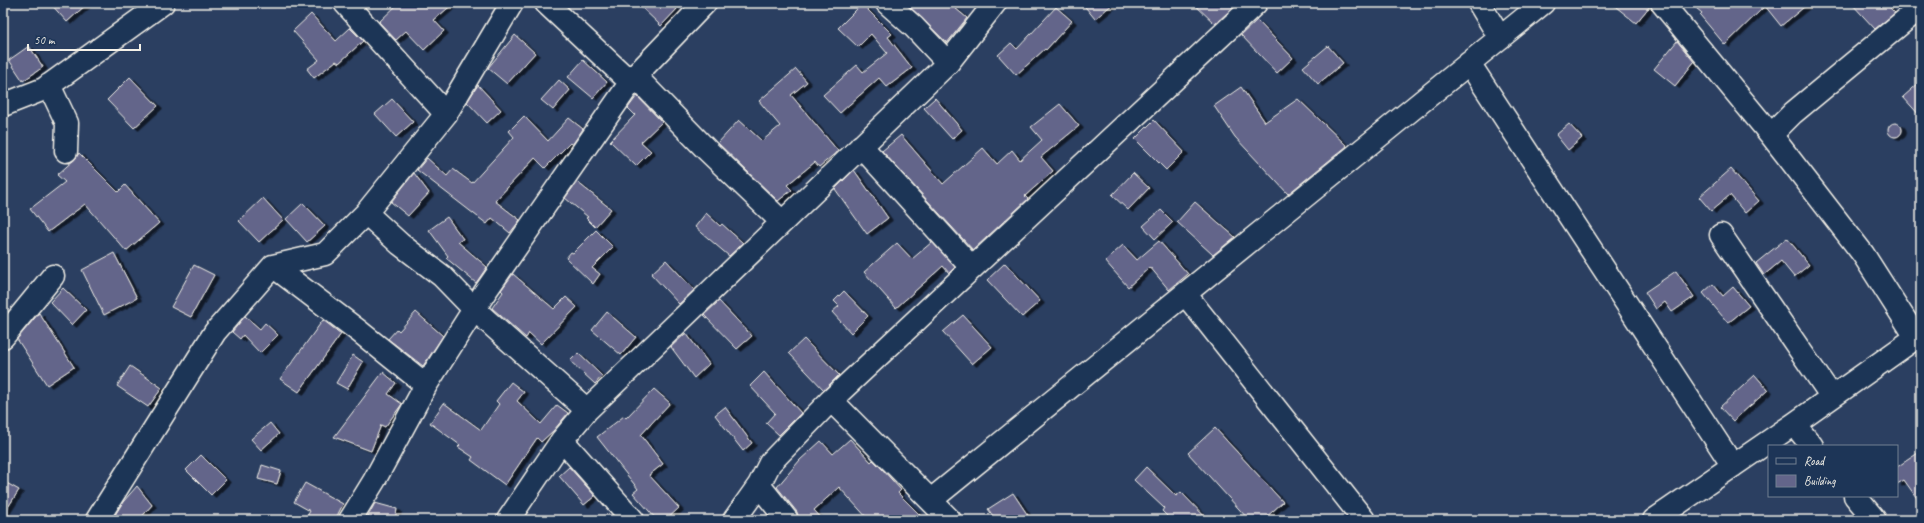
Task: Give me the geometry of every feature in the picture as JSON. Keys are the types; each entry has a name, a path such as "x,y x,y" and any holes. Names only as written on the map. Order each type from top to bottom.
{"street":[{"path":"3,105 44,89 162,3"},
{"path":"345,3 446,114"},
{"path":"98,520 215,332 273,266 325,254 366,213 446,114 512,3"},
{"path":"546,3 624,76 635,76 707,150 782,222"},
{"path":"350,520 374,481 426,385 474,309 635,76 705,3"},
{"path":"887,3 914,26 948,63"},
{"path":"508,520 562,440 587,410 948,63 995,3"},
{"path":"734,520 758,485 770,463 831,400 1256,3"},
{"path":"1479,3 1500,38"},
{"path":"931,500 1186,295 1543,3"},
{"path":"1658,519 1918,335 1863,254 1771,135 1662,3"},
{"path":"1771,135 1793,113 1921,7"},
{"path":"1469,63 1733,466"},
{"path":"49,85 67,123 66,151"},
{"path":"861,146 972,268"},
{"path":"366,213 400,244 442,276 474,309 587,410"},
{"path":"1721,235 1832,397"},
{"path":"273,266 360,332 426,385"},
{"path":"3,337 53,276"},
{"path":"1186,295 1364,520"},
{"path":"831,400 950,520"},
{"path":"1794,424 1811,445"},
{"path":"562,440 633,520"},
{"path":"758,485 778,515"},
{"path":"1856,497 1875,520"}],"building":[{"path":"50,3 88,3 67,22"},
{"path":"399,3 454,3 434,20 444,31 424,50 406,31 396,40 379,22"},
{"path":"637,3 670,3 677,9 661,26"},
{"path":"906,3 949,3 967,18 947,43"},
{"path":"1082,3 1114,3 1095,19"},
{"path":"1193,3 1238,3 1215,24"},
{"path":"1611,3 1650,3 1650,6 1636,23"},
{"path":"1690,3 1809,3 1781,26 1765,6 1725,45 1700,15 1702,13"},
{"path":"1851,3 1885,3 1895,13 1875,29"},
{"path":"862,4 892,34 888,37 912,68 887,87 879,78 840,113 823,95 857,65 863,72 887,53 871,34 858,47 838,28"},
{"path":"1056,7 1072,21 1046,50 1045,49 1016,75 998,55 1011,43 1017,49"},
{"path":"311,14 336,41 350,28 363,41 339,63 336,61 314,78 307,69 319,60 293,31"},
{"path":"1257,20 1293,58 1277,73 1241,35"},
{"path":"515,35 535,53 507,84 488,68"},
{"path":"1677,41 1694,62 1675,86 1654,69"},
{"path":"29,46 43,67 23,81 9,60"},
{"path":"1328,46 1343,63 1318,84 1303,67"},
{"path":"583,60 607,82 593,98 568,77"},
{"path":"796,69 807,82 791,95 838,151 819,167 815,162 787,185 792,190 778,201 718,143 739,120 762,141 780,126 759,101"},
{"path":"130,77 158,106 134,128 107,100"},
{"path":"559,80 570,90 553,110 541,100"},
{"path":"1921,81 1921,117 1903,97"},
{"path":"478,85 501,110 487,123 467,102"},
{"path":"1241,87 1265,122 1298,99 1347,146 1288,194 1235,137 1214,106"},
{"path":"637,96 662,122 641,142 651,151 636,166 610,141 635,115 628,108"},
{"path":"935,98 962,130 952,139 924,108"},
{"path":"392,99 413,122 396,137 375,114"},
{"path":"1060,104 1079,126 1041,157 1053,171 1025,196 1028,199 973,250 882,151 901,135 943,184 983,148 997,164 1012,150 1020,160 1042,140 1031,127"},
{"path":"524,116 548,141 569,118 583,129 572,145 570,143 545,168 535,158 495,201 520,220 510,233 492,218 487,224 417,170 427,158 447,176 453,169 472,183 514,137 509,131"},
{"path":"1154,120 1184,152 1166,170 1135,139"},
{"path":"1892,123 1898,123 1902,127 1902,133 1898,137 1892,137 1888,133 1888,127"},
{"path":"1569,124 1582,138 1568,150 1556,135"},
{"path":"79,153 118,192 125,185 159,223 126,251 85,204 48,232 30,209 65,182 57,175 76,158"},
{"path":"1731,169 1759,201 1745,213 1730,195 1711,211 1699,197"},
{"path":"854,170 888,218 867,234 835,189"},
{"path":"414,173 429,193 408,216 391,202"},
{"path":"1133,173 1149,188 1128,210 1112,195"},
{"path":"577,182 611,209 595,227 586,218 588,217 565,198"},
{"path":"263,198 283,220 259,242 239,221"},
{"path":"1195,202 1235,237 1213,255 1177,222"},
{"path":"303,203 325,226 307,242 286,219"},
{"path":"1161,210 1173,222 1155,239 1143,226"},
{"path":"706,213 720,226 722,224 743,243 729,256 695,227"},
{"path":"447,217 463,239 458,242 487,267 476,283 446,258 448,256 429,230"},
{"path":"596,230 613,247 592,268 600,274 593,284 566,258"},
{"path":"1787,238 1809,265 1794,277 1781,261 1764,275 1756,263"},
{"path":"1159,241 1188,274 1169,290 1150,267 1128,287 1105,261 1123,245 1137,260"},
{"path":"932,242 955,267 949,273 943,266 896,308 864,272 897,243 912,259"},
{"path":"114,253 137,298 104,315 82,270"},
{"path":"666,260 694,290 679,304 651,274"},
{"path":"1005,263 1040,301 1022,317 987,280"},
{"path":"194,265 214,275 191,317 171,307"},
{"path":"1676,271 1694,297 1672,312 1665,302 1656,309 1645,292"},
{"path":"513,274 554,309 566,297 577,307 541,344 529,333 526,338 492,308 503,292 501,290"},
{"path":"1713,284 1723,296 1733,287 1749,306 1728,323 1703,293"},
{"path":"63,288 86,310 72,325 50,302"},
{"path":"844,291 868,316 851,333 832,312 839,306 834,301"},
{"path":"719,301 752,336 737,349 704,315"},
{"path":"416,312 443,336 423,366 388,339 397,329 399,331"},
{"path":"607,312 636,337 621,355 592,330"},
{"path":"39,313 74,367 47,385 17,339"},
{"path":"963,315 992,347 972,364 943,332"},
{"path":"245,316 260,329 265,323 278,335 260,353 243,335 240,339 232,332"},
{"path":"323,320 341,334 299,392 280,379"},
{"path":"686,333 709,364 694,378 671,347"},
{"path":"804,339 839,375 824,390 789,353"},
{"path":"578,353 602,376 595,384 570,361"},
{"path":"353,355 363,362 347,389 336,383"},
{"path":"130,366 162,388 148,407 117,386"},
{"path":"383,372 396,383 388,394 402,404 385,427 381,425 371,451 334,437"},
{"path":"764,372 801,413 779,435 766,423 775,413 750,386"},
{"path":"1755,375 1768,390 1733,421 1720,407"},
{"path":"511,382 524,392 517,401 541,424 557,405 568,413 554,430 541,442 537,438 505,485 471,460 473,457 458,447 460,445 430,423 444,403 481,430 499,404 496,401"},
{"path":"654,389 670,403 641,435 663,464 649,475 679,508 666,520 657,520 633,493 638,489 597,437 624,416 626,418"},
{"path":"725,407 752,443 743,451 715,415"},
{"path":"270,423 279,434 261,450 251,439"},
{"path":"1215,428 1283,502 1263,520 1249,520 1188,453"},
{"path":"850,439 871,462 873,460 882,469 901,490 898,493 925,520 869,520 839,487 814,510 823,520 799,520 797,512 777,487 800,460 821,441 833,454"},
{"path":"1921,451 1921,504 1904,480 1898,483 1898,466"},
{"path":"201,455 226,480 211,495 186,470"},
{"path":"262,465 281,471 277,484 258,479"},
{"path":"569,467 595,496 584,505 559,476"},
{"path":"1146,467 1176,496 1181,492 1208,520 1171,520 1162,511 1164,508 1134,480"},
{"path":"3,481 19,490 3,515"},
{"path":"305,483 343,504 335,520 305,520 310,511 294,502"},
{"path":"137,486 152,505 139,520 112,520 123,502"},
{"path":"1013,493 1031,520 996,520 988,509"},
{"path":"375,503 397,509 395,520 366,520"}]}
